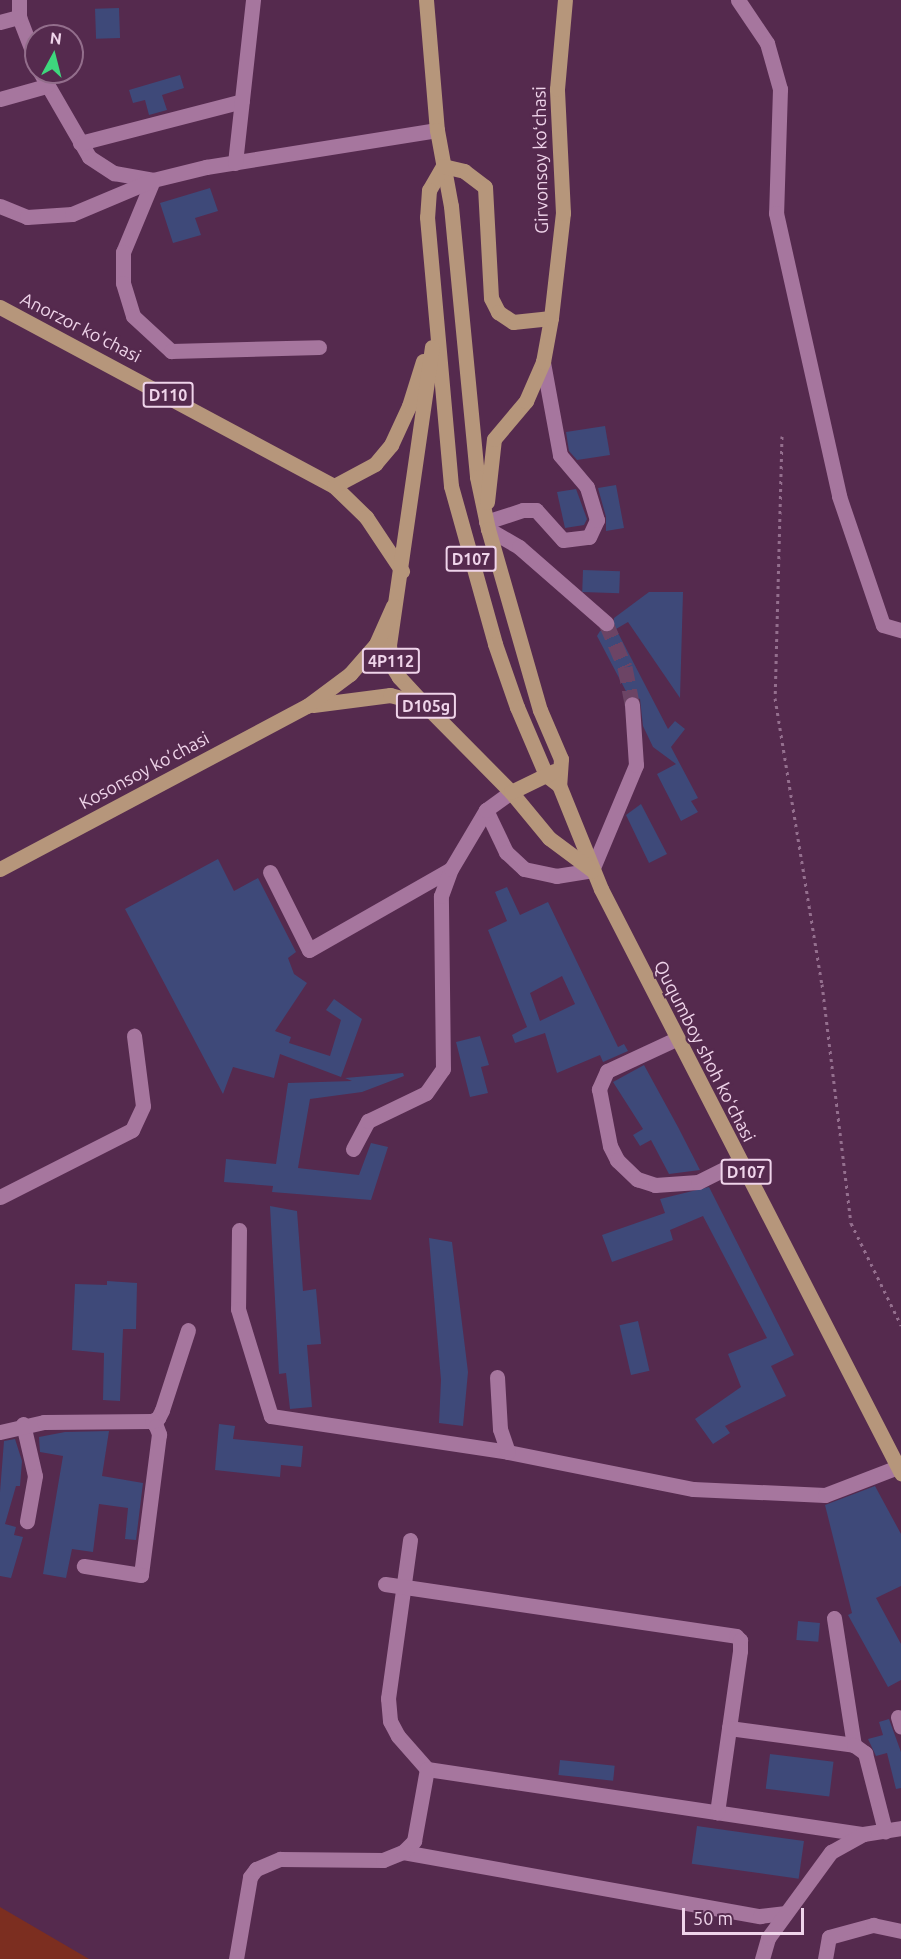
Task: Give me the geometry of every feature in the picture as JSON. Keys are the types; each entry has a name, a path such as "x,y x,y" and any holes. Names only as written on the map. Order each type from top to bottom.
{"main road":[{"name":"D107","path":"426,0 437,130 451,206 477,477 487,524 553,771"},
{"name":"Girvonsoy koʻchasi","path":"487,524 494,439 526,401 543,362 551,318 563,213 557,89 565,0"},
{"name":"D107","path":"443,166 429,190 427,217 451,486 495,644 553,771 592,870"},
{"path":"443,166 464,171 485,187 492,298 498,312 513,322 551,318"},
{"name":"Anorzor ko'chasi","path":"0,307 334,486"},
{"path":"334,486 375,464 391,446 410,406 436,317"},
{"path":"393,606 402,571 436,317"},
{"name":"D110","path":"334,486 366,517 402,571"},
{"name":"4P112","path":"393,606 391,664 424,704"},
{"name":"D105g","path":"307,706 350,674 376,644 393,606"},
{"name":"D105g","path":"307,706 390,695 424,704 511,792 549,838 592,870"},
{"name":"Kosonsoy ko’chasi","path":"0,869 307,706"},
{"path":"511,792 553,771"},
{"name":"Ququmboy shoh koʻchasi","path":"592,870 676,1039 899,1470"}],"lane":[{"path":"19,0 19,17 24,30"},
{"path":"235,163 253,0"},
{"path":"738,0 767,43 780,89 776,213 839,496 883,625 901,630"},
{"path":"0,22 19,17"},
{"path":"0,99 32,84"},
{"path":"46,84 88,157 114,173 153,180"},
{"path":"80,143 242,101"},
{"path":"0,206 27,217 72,214 153,180 235,163 437,130"},
{"path":"153,180 123,252 123,283 132,316 171,351 319,347"},
{"path":"487,524 523,510 536,510 563,540 590,537 597,520 587,487 560,454 543,362"},
{"path":"487,524 519,547 606,624"},
{"path":"486,810 506,852 524,869 556,876 592,870 636,765 632,704"},
{"path":"353,1149 368,1121 426,1092 443,1069 440,913 451,869 486,810 511,792"},
{"path":"270,872 309,950 451,869"},
{"path":"0,1197 132,1130 141,1119 143,1106 134,1036"},
{"path":"676,1039 607,1071 599,1089 610,1146 617,1160 638,1179 655,1185 698,1182 740,1161"},
{"path":"239,1230 238,1310 271,1416 508,1452 693,1489 825,1495 899,1470"},
{"path":"0,1432 23,1424 152,1421 162,1410 189,1330"},
{"path":"497,1377 500,1429 508,1452"},
{"path":"84,1566 141,1575 159,1434 152,1421"},
{"path":"23,1424 35,1476 27,1521"},
{"path":"410,1540 388,1698 390,1721 398,1736 427,1768 863,1834 901,1828"},
{"path":"385,1584 736,1636 740,1640 740,1652 717,1812"},
{"path":"834,1618 854,1746"},
{"path":"729,1728 854,1746 865,1752 872,1772 885,1831"},
{"path":"236,1959 250,1877 265,1862 280,1859 384,1860 403,1852 414,1841 427,1768"},
{"path":"762,1959 768,1938 784,1913 831,1852 863,1834"},
{"path":"403,1852 760,1916 784,1913"},
{"path":"825,1959 829,1937 873,1925 901,1931"}],"path":[{"path":"782,436 775,698 822,984 851,1223 901,1325"}],"shaded area":[{"path":"0,1907 89,1959 0,1959"}],"building":[{"path":"119,8 120,38 96,39 95,9"},
{"path":"180,75 184,88 162,95 167,110 149,115 145,100 133,103 129,90"},
{"path":"210,188 218,211 195,218 201,235 173,243 160,203"},
{"path":"605,426 610,455 577,460 569,451 566,432"},
{"path":"616,485 624,528 606,531 606,517 598,488"},
{"path":"576,489 587,519 584,525 565,528 557,492"},
{"path":"583,570 620,571 619,593 582,592"},
{"path":"649,592 683,592 680,698 628,622 616,629 668,729 675,721 685,729 671,747 698,798 691,801 698,812 681,821 657,774 676,764 653,747 643,726 640,699 628,695 597,636 600,631 613,630 614,618"},
{"path":"641,804 667,854 649,863 626,815"},
{"path":"218,859 234,891 258,878 296,952 288,958 294,974 307,983 275,1031 291,1037 289,1043 330,1056 341,1020 326,1010 334,999 362,1019 341,1077 280,1054 274,1078 233,1067 223,1094 125,909"},
{"path":"507,887 520,915 548,902 618,1047 624,1044 628,1051 603,1062 600,1055 557,1073 545,1033 515,1043 512,1035 527,1027 488,930 507,921 495,892","holes":["562,976 575,1004 540,1021 530,993"]},
{"path":"480,1036 489,1065 481,1067 488,1093 470,1097 456,1042"},
{"path":"644,1065 700,1170 669,1174 651,1140 640,1146 633,1135 643,1129 613,1082"},
{"path":"403,1073 404,1076 362,1092 310,1099 298,1168 359,1175 371,1143 388,1147 371,1200 272,1192 273,1186 224,1182 226,1159 276,1164 288,1083 352,1081 345,1078"},
{"path":"709,1187 794,1355 771,1366 786,1396 725,1426 730,1433 713,1444 695,1419 741,1387 728,1354 767,1338 703,1216 670,1230 673,1240 612,1262 602,1235 665,1213 660,1199"},
{"path":"270,1206 297,1211 303,1291 316,1289 321,1344 307,1345 312,1407 290,1409 286,1373 279,1374"},
{"path":"429,1238 452,1242 468,1372 463,1426 439,1423 441,1380"},
{"path":"107,1281 137,1283 136,1329 123,1329 120,1401 103,1400 104,1353 72,1350 75,1284 107,1285"},
{"path":"638,1321 649,1371 631,1375 619,1325"},
{"path":"219,1424 235,1426 233,1439 303,1446 301,1467 281,1465 280,1477 215,1470"},
{"path":"109,1431 102,1476 143,1483 136,1540 125,1539 128,1508 99,1504 93,1552 72,1549 66,1578 43,1574 63,1456 40,1452 39,1437 65,1432"},
{"path":"15,1439 22,1461 20,1486 16,1486 5,1524 16,1527 14,1535 23,1537 11,1578 0,1576 0,1492 4,1441"},
{"path":"875,1486 901,1534 901,1586 876,1598 901,1644 901,1680 888,1687 848,1615 852,1613 825,1505"},
{"path":"798,1621 820,1623 818,1642 796,1640"},
{"path":"889,1719 901,1752 901,1788 896,1789 887,1753 876,1756 868,1739 883,1735 879,1722"},
{"path":"770,1754 834,1762 829,1797 766,1789"},
{"path":"560,1760 615,1766 613,1781 558,1775"},
{"path":"697,1826 804,1841 799,1879 692,1864"}],"tunnel":[{"path":"606,623 625,667 632,704"}]}
